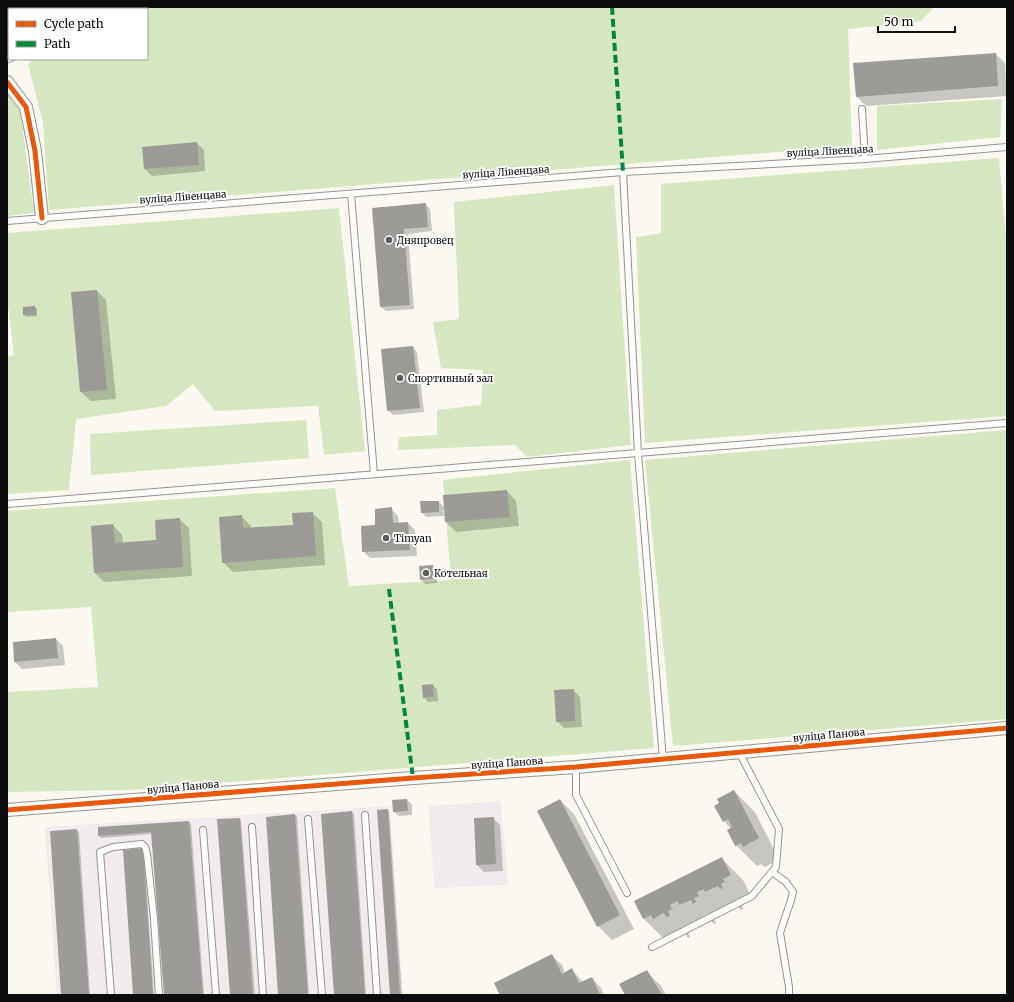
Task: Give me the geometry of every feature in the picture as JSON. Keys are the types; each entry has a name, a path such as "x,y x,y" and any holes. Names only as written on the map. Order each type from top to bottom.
{"street":[{"path":"7,82 26,106 36,151 42,218"},
{"name":"вуліца Панова","path":"7,810 412,778 576,767 1007,728"}],"lane":[{"path":"862,109 865,159"},
{"name":"вуліца Лівенцава","path":"7,221 623,172 865,159 1007,147"},
{"path":"623,172 638,453 663,759"},
{"path":"351,194 374,474"},
{"path":"7,504 1007,422"},
{"path":"652,947 752,896 776,867 779,830 739,752"},
{"path":"576,767 576,795 627,893"},
{"path":"365,815 377,995"},
{"path":"308,819 322,995"},
{"path":"252,827 263,995"},
{"path":"203,830 216,995"},
{"path":"111,995 100,852 113,847 142,844 145,847 147,854 160,995"},
{"path":"772,872 786,882 793,892 780,933 789,995"}],"shaded area":[{"path":"501,801 508,885 434,888 429,806"},
{"path":"390,806 403,995 57,995 45,827"}],"green space":[{"path":"934,7 921,21 848,29 852,146 49,210 43,123 28,64 34,60 148,60 148,8 112,8"},
{"path":"7,93 20,110 34,213 7,216"},
{"path":"1002,99 1000,137 877,150 877,106"},
{"path":"999,158 1007,250 1007,416 645,443 636,237 661,233 661,184"},
{"path":"614,185 631,445 527,457 515,445 398,450 399,437 437,435 437,410 481,405 483,370 441,368 433,322 459,319 454,202"},
{"path":"339,208 365,451 324,455 318,406 215,411 193,384 166,406 76,419 69,490 7,494 7,357 14,355 7,297 7,233"},
{"path":"306,420 309,458 91,475 90,434"},
{"path":"1007,430 1007,719 673,746 645,460"},
{"path":"630,460 654,748 133,790 7,792 7,692 98,687 91,607 7,612 7,511 335,488 349,586 451,580 443,480"}],"building":[{"path":"996,53 998,86 856,97 853,63"},
{"path":"197,142 199,165 144,169 142,147"},
{"path":"426,203 428,227 404,229 410,305 380,307 372,208"},
{"path":"97,290 107,390 80,392 71,292"},
{"path":"35,306 36,315 23,315 23,307"},
{"name":"Спортивный зал","path":"413,346 420,408 387,411 381,349"},
{"path":"507,490 510,517 445,522 443,495"},
{"path":"420,501 439,501 439,512 421,513"},
{"name":"Timyan","path":"392,507 393,523 408,522 410,550 362,552 361,526 375,525 375,509"},
{"path":"313,512 316,556 222,563 219,517 242,515 243,528 293,525 292,513"},
{"path":"180,518 183,567 94,573 91,526 113,524 115,543 156,540 155,520"},
{"name":"Котельная","path":"433,565 433,579 420,580 419,566"},
{"path":"56,638 58,658 14,662 13,642"},
{"path":"433,684 434,697 423,698 422,685"},
{"path":"574,689 575,721 556,722 554,690"},
{"path":"734,790 759,838 743,847 741,843 735,846 727,830 732,827 728,819 723,822 714,806 719,803 717,799"},
{"path":"407,799 408,811 393,812 392,800"},
{"path":"560,799 620,915 597,927 537,811"},
{"path":"388,809 400,995 390,995 377,810"},
{"path":"352,811 365,995 334,995 321,814"},
{"path":"295,814 308,995 278,995 266,817"},
{"path":"494,817 496,864 476,865 474,818"},
{"path":"240,818 253,995 230,995 217,819"},
{"path":"189,821 203,995 164,995 151,832 98,836 98,827"},
{"path":"77,829 89,995 61,995 50,831"},
{"path":"143,848 153,995 133,995 123,850"},
{"path":"722,857 731,875 723,879 725,882 721,884 723,888 720,889 718,886 705,892 704,889 697,892 699,896 694,898 696,902 693,904 691,900 679,905 678,901 670,905 672,909 668,911 670,916 666,917 664,913 653,919 651,915 643,919 634,901"},
{"path":"552,954 562,974 572,968 579,983 592,977 600,995 500,995 494,983"},
{"path":"647,970 662,995 625,995 619,984"}],"marked path":[{"path":"612,7 623,172"},
{"path":"389,589 413,778"}],"cycle path":[{"path":"7,82 26,107 35,151 42,218"},
{"path":"7,810 413,778 576,767 1007,728"}],"place":[{"name":"Дняпровец","path":"389,240"},
{"name":"Спортивный зал","path":"400,378"},
{"name":"Timyan","path":"386,538"},
{"name":"Котельная","path":"426,573"}]}
